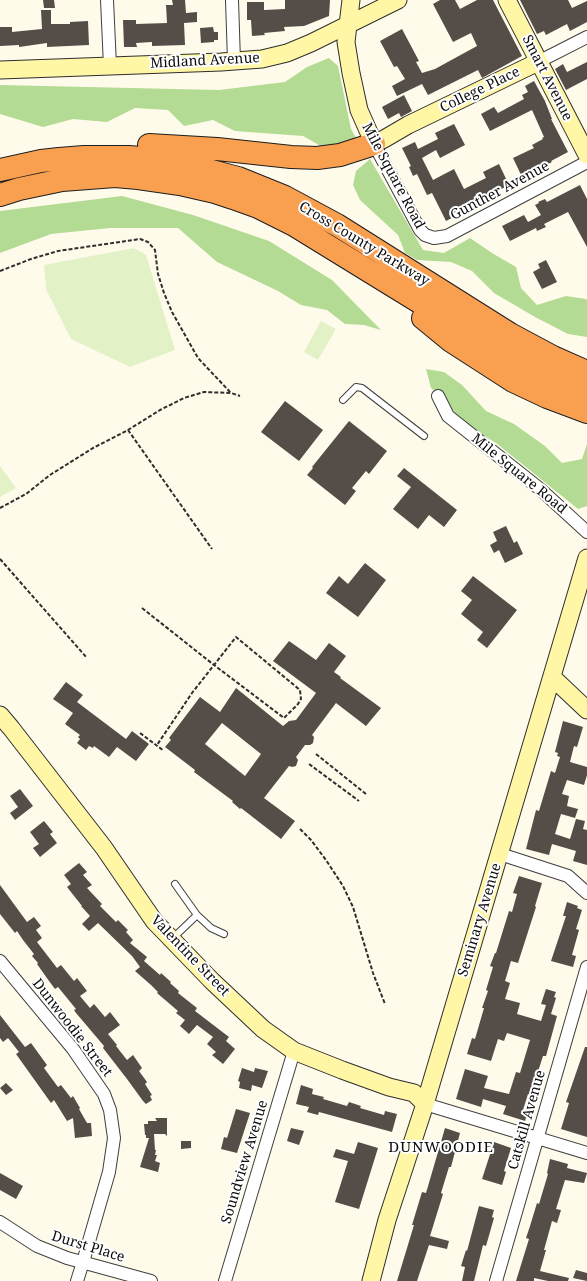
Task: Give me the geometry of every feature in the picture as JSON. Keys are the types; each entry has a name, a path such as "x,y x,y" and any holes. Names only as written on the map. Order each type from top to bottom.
{"highway":[{"path":"23,165 56,152 92,146 159,145 317,158 340,155 374,144"},
{"name":"Cross County Parkway","path":"0,170 41,161 84,157 129,157 166,160 232,176 284,197 337,225 466,306"},
{"name":"Cross County Parkway","path":"0,195 41,184 92,177 115,176 180,184 215,192 258,207 294,226 357,264"},
{"path":"357,264 496,350 545,376 587,393"},
{"path":"357,264 451,342 471,355 519,383 552,399 587,412"},
{"path":"466,306 549,344 587,358"},
{"path":"466,306 531,346 566,364 587,372"}],"street":[{"path":"107,0 110,66"},
{"path":"232,0 234,61"},
{"name":"Mile Square Road","path":"350,0 346,42 353,86 360,110 374,144 420,230 425,235"},
{"name":"Midland Avenue","path":"0,70 262,59 287,53 311,43 398,0"},
{"name":"Smart Avenue","path":"507,0 587,155"},
{"name":"College Place","path":"374,144 415,122 587,37"},
{"name":"Gunther Avenue","path":"425,235 434,238 447,236 587,162"},
{"name":"Mile Square Road","path":"438,396 448,416 540,488 587,532"},
{"name":"Seminary Avenue","path":"371,1281 387,1220 425,1104 587,558"},
{"path":"552,677 587,710"},
{"name":"Valentine Street","path":"0,715 104,848 154,921 212,981 263,1029 294,1051 383,1085 414,1093 425,1104"},
{"path":"500,854 568,876 587,893"},
{"name":"Dunwoodie Street","path":"0,961 73,1049 104,1094 110,1110 114,1138 109,1172 84,1262 77,1281"},
{"name":"Catskill Avenue","path":"496,1281 587,967"},
{"name":"Soundview Avenue","path":"225,1281 294,1051"},
{"path":"425,1104 587,1153"},
{"name":"Durst Place","path":"0,1222 37,1246 67,1258 150,1281"}],"lane":[{"path":"343,400 356,387 362,388 424,436"},
{"path":"175,884 197,915 211,928 224,934"},
{"path":"172,939 197,915"}],"path":[{"path":"0,271 31,259 58,251 140,239 148,242 155,250 162,287 172,312 198,358 231,393"},
{"path":"0,508 26,494 50,475 93,448 184,398 204,392 231,393 240,396"},
{"path":"128,430 212,549"},
{"path":"0,559 87,658"},
{"path":"142,608 214,665 284,718 301,699 300,690 236,637 214,665 192,693 157,746"},
{"path":"140,733 164,751"},
{"path":"316,754 366,794"},
{"path":"309,764 358,801"},
{"path":"300,828 326,860 343,886 353,907 373,973 385,1004"}],"green space":[{"path":"329,58 338,66 351,129 359,143 326,149 303,136 235,131 213,120 184,126 168,110 135,108 107,122 73,119 43,127 0,114 0,85 219,90 285,82 307,67"},
{"path":"370,159 423,250 444,253 470,238 516,267 521,288 537,305 566,296 586,299 587,337 568,334 535,317 494,293 472,271 451,262 417,260 405,253 398,235 360,200 353,185 356,171"},
{"path":"122,196 193,215 269,241 332,280 381,330 364,325 345,324 327,310 301,305 278,291 217,262 178,228 110,228 51,234 0,253 0,211"},
{"path":"134,248 146,255 175,350 130,367 71,339 46,289 44,265"},
{"path":"321,321 336,329 318,360 304,352"},
{"path":"426,369 444,372 462,385 486,411 514,424 545,446 562,463 582,459 587,444 587,506 578,509 496,443 460,421 446,399 431,388"},
{"path":"0,466 16,488 0,497"}],"building":[{"path":"43,0 54,0 55,8 44,8"},
{"path":"172,0 185,0 186,13 197,12 197,22 184,23 185,45 152,46 152,42 136,43 137,47 124,47 123,20 136,20 136,24 167,23 166,5 173,5"},
{"path":"285,0 330,0 329,16 304,26 284,27 285,31 252,36 251,20 247,20 247,2 264,2 264,10 285,9"},
{"path":"440,0 455,0 460,9 477,0 493,0 522,56 482,78 478,70 428,95 422,84 397,96 392,86 405,79 397,66 394,67 380,41 402,29 419,61 416,62 422,73 435,69 477,46 471,33 453,42 433,4"},
{"path":"520,0 568,0 572,8 587,1 587,22 570,31 567,24 546,35 544,31 537,34"},
{"path":"41,10 51,10 51,24 70,24 70,22 88,21 89,45 47,47 47,43 19,47 19,45 0,46 0,27 12,27 12,32 42,29"},
{"path":"213,27 214,32 218,32 218,40 214,40 214,42 201,43 200,28"},
{"path":"587,62 587,79 566,90 555,69 563,64 567,72"},
{"path":"534,81 545,101 551,119 568,152 532,172 532,174 523,179 513,158 534,148 532,145 544,137 532,110 490,131 481,114 494,107 498,113 524,99 522,95 528,92 525,86"},
{"path":"404,95 412,111 401,117 399,113 388,119 382,107"},
{"path":"454,124 465,145 440,158 436,150 422,158 433,180 454,169 464,189 486,178 483,172 499,164 509,185 492,194 493,197 446,221 432,193 427,195 417,174 413,176 409,167 411,166 402,148 415,142 418,149 438,139 435,133"},
{"path":"580,185 587,199 587,247 568,212 544,224 546,227 537,231 536,228 510,241 502,226 524,215 528,222 541,215 535,205 539,203 538,202 545,199 547,202"},
{"path":"546,260 557,282 542,289 533,272 540,268 538,264"},
{"path":"285,401 323,430 299,461 261,432"},
{"path":"349,421 387,451 369,474 366,471 352,488 356,491 345,505 307,475"},
{"path":"404,468 457,510 444,527 429,515 418,529 393,509 411,487 397,476"},
{"path":"506,526 514,543 517,541 523,554 505,563 499,550 494,553 490,545 497,541 493,532"},
{"path":"365,563 386,580 358,617 326,593 339,576 348,584"},
{"path":"473,576 517,610 487,648 477,640 483,632 461,614 472,600 461,591"},
{"path":"289,641 316,660 329,643 346,656 334,672 381,708 366,726 336,703 312,735 314,737 313,743 310,745 305,745 296,757 298,760 296,766 289,766 264,798 295,821 281,839 241,808 240,809 232,802 233,801 194,772 195,770 165,747 171,740 169,738 200,697 220,712 236,688 283,726 289,721 296,720 316,693 273,661","holes":["222,723 261,754 245,776 205,744"]},
{"path":"66,682 83,695 77,702 126,739 132,731 149,744 136,761 117,747 109,757 94,746 93,748 89,746 86,750 77,743 80,739 78,737 80,735 65,724 73,713 53,699"},
{"path":"563,721 583,727 577,747 574,746 570,762 587,767 587,775 584,785 567,780 562,794 569,796 567,806 578,809 575,818 561,814 555,834 570,839 576,819 585,821 583,829 587,830 587,865 573,861 576,851 552,844 549,855 526,849 536,810 539,811 551,771 555,773 560,757 557,756 558,753 555,752"},
{"path":"20,789 33,806 15,820 10,813 18,807 10,796"},
{"path":"44,821 53,832 50,834 57,843 40,857 33,848 39,844 30,832"},
{"path":"79,863 87,872 83,875 92,885 87,888 102,904 100,906 116,922 118,920 128,930 126,932 133,940 130,943 147,957 144,961 160,975 161,973 171,982 170,983 179,991 178,993 197,1008 195,1011 229,1037 226,1041 235,1049 223,1064 212,1055 216,1052 207,1044 213,1037 197,1025 189,1034 180,1026 185,1020 176,1013 178,1011 135,971 140,967 132,956 98,923 89,931 82,924 90,916 67,887 71,884 64,875"},
{"path":"519,876 542,883 518,963 511,961 505,981 510,983 505,999 520,1003 517,1014 541,1021 546,1005 541,1004 546,989 556,992 554,997 556,998 551,1014 557,1016 546,1056 543,1056 534,1084 538,1085 534,1096 528,1094 523,1110 528,1111 525,1121 503,1114 506,1106 483,1099 481,1107 456,1099 465,1069 488,1076 484,1088 509,1094 516,1072 520,1073 530,1040 507,1033 504,1041 498,1039 491,1061 467,1054 472,1038 475,1039 484,1008 482,1008 488,991 486,990 493,967 490,966 496,953 509,911 512,912 517,894 513,893"},
{"path":"0,885 27,922 34,917 41,926 36,930 42,938 37,942 57,968 61,965 74,981 77,978 87,991 80,996 90,1008 94,1004 105,1017 110,1012 120,1025 108,1034 127,1060 133,1055 142,1068 139,1071 147,1082 145,1084 152,1095 150,1096 152,1100 146,1104 143,1101 103,1048 104,1046 76,1013 74,1010 76,1009 58,987 55,989 49,981 32,956 34,954 17,931 15,933 0,914"},
{"path":"567,902 578,906 577,908 582,910 576,929 579,930 572,955 576,956 573,967 551,961 566,916 563,916"},
{"path":"0,1015 25,1047 31,1043 47,1065 44,1068 58,1087 61,1085 71,1098 73,1096 87,1123 91,1123 92,1136 75,1138 73,1118 67,1121 54,1100 51,1103 16,1054 19,1052 8,1038 3,1042 0,1038"},
{"path":"585,1047 587,1047 587,1137 561,1129 569,1103 566,1102"},
{"path":"242,1068 254,1072 255,1068 268,1071 262,1088 252,1085 251,1091 239,1088 240,1082 238,1081"},
{"path":"6,1083 13,1090 6,1095 0,1088"},
{"path":"301,1085 313,1089 312,1094 324,1097 323,1099 347,1106 349,1102 361,1106 360,1108 384,1115 385,1111 397,1114 392,1132 319,1112 318,1115 307,1112 309,1107 296,1104"},
{"path":"236,1109 250,1113 237,1153 221,1149 224,1137 227,1138"},
{"path":"155,1118 167,1118 167,1136 165,1134 154,1134 156,1150 155,1155 157,1155 155,1161 160,1163 158,1172 140,1167 149,1138 146,1138 144,1124 148,1124 148,1121 157,1121"},
{"path":"291,1128 304,1131 299,1145 287,1141"},
{"path":"445,1128 460,1133 451,1167 449,1167 441,1193 443,1194 430,1236 449,1241 447,1249 429,1245 417,1281 397,1281 414,1225 412,1225 422,1192 426,1193"},
{"path":"181,1141 191,1141 191,1148 181,1149"},
{"path":"358,1142 378,1148 359,1209 335,1202 348,1161 333,1157 336,1149 354,1154"},
{"path":"494,1142 511,1148 504,1171 506,1172 502,1185 482,1179"},
{"path":"550,1159 568,1164 567,1168 587,1173 584,1183 565,1180 556,1209 561,1210 557,1223 552,1221 540,1271 569,1278 568,1281 548,1281 534,1278 534,1281 516,1281 529,1239 526,1238 537,1203 539,1204 548,1174"},
{"path":"0,1173 23,1186 16,1199 0,1190"},
{"path":"479,1206 494,1210 492,1217 494,1218 486,1246 483,1245 474,1281 462,1281 465,1267 461,1266 466,1250 467,1251"},
{"path":"576,1270 587,1273 587,1281 573,1278"}],"district":[{"name":"DUNWOODIE","path":"441,1148"}]}
